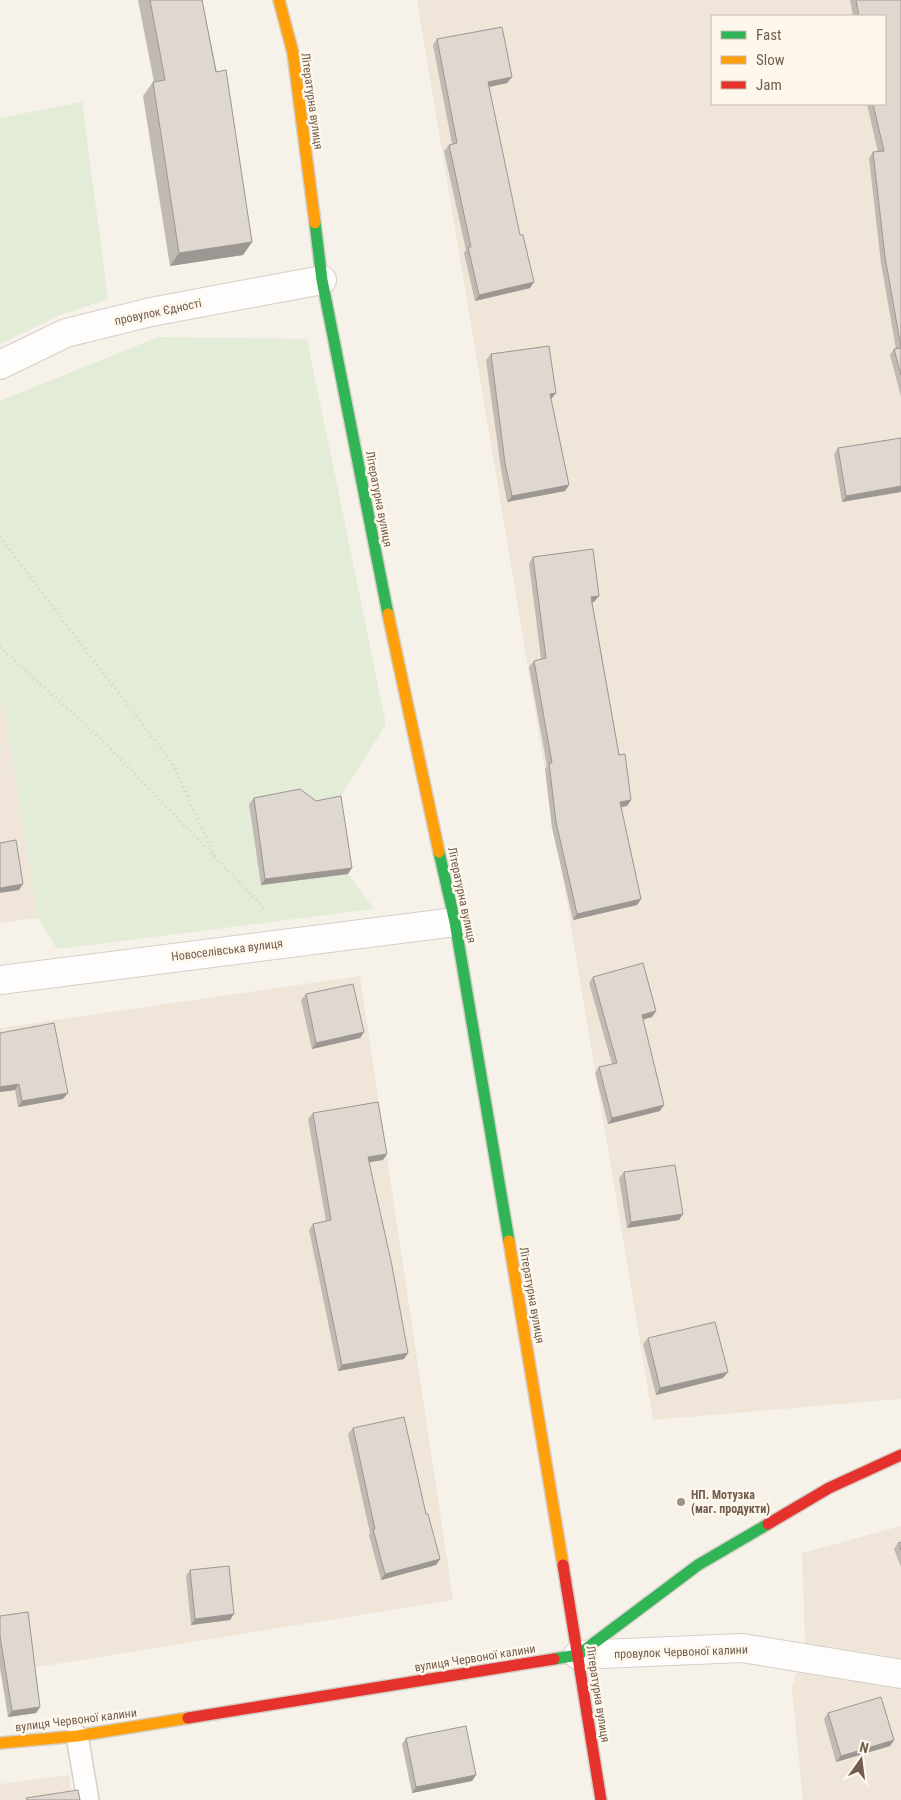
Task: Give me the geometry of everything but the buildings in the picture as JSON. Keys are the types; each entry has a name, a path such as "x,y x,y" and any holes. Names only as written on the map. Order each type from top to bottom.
{"street":[{"name":"Літературна вулиця","path":"279,0 293,53 322,280 401,680 455,922 601,1800"},
{"name":"провулок Єдності","path":"0,365 66,333 151,312 322,280"},
{"name":"Новоселівська вулиця","path":"0,980 455,922"},
{"name":"вулиця Червоної калини","path":"0,1743 77,1736 578,1655 698,1565 829,1488 901,1456"},
{"name":"провулок Червоної калини","path":"578,1655 742,1648 901,1674"}],"lane":[{"path":"77,1736 88,1800"}],"path":[{"path":"0,537 172,763 216,860"},
{"path":"0,647 104,742 296,941"}],"shaded area":[{"path":"417,0 901,0 901,1399 653,1420"},
{"path":"0,705 4,705 38,918 0,923"},
{"path":"360,976 453,1600 0,1673 0,1028"},
{"path":"901,1526 901,1800 803,1800 792,1688 805,1642 802,1553"},
{"path":"69,1775 73,1800 0,1800 0,1784"}],"green space":[{"path":"82,102 108,299 60,315 0,344 0,118"},
{"path":"158,337 307,339 386,724 337,802 249,804 261,885 348,874 374,909 57,949 38,918 4,705 0,705 0,401"}],"traffic: fast":[{"path":"315,223 322,280 388,614"},
{"path":"439,852 455,922 509,1241"},
{"path":"554,1659 578,1655 698,1565 768,1524"}],"traffic: slow":[{"path":"279,0 293,53 315,223"},
{"path":"388,614 439,852"},
{"path":"509,1241 563,1565"},
{"path":"0,1743 77,1736 188,1718"}],"traffic: jam":[{"path":"768,1524 829,1488 901,1455"},
{"path":"563,1565 601,1800"},
{"path":"188,1718 554,1659"}],"place":[{"name":"НП. Мотузка (маг. продукти)","path":"681,1502"}]}
